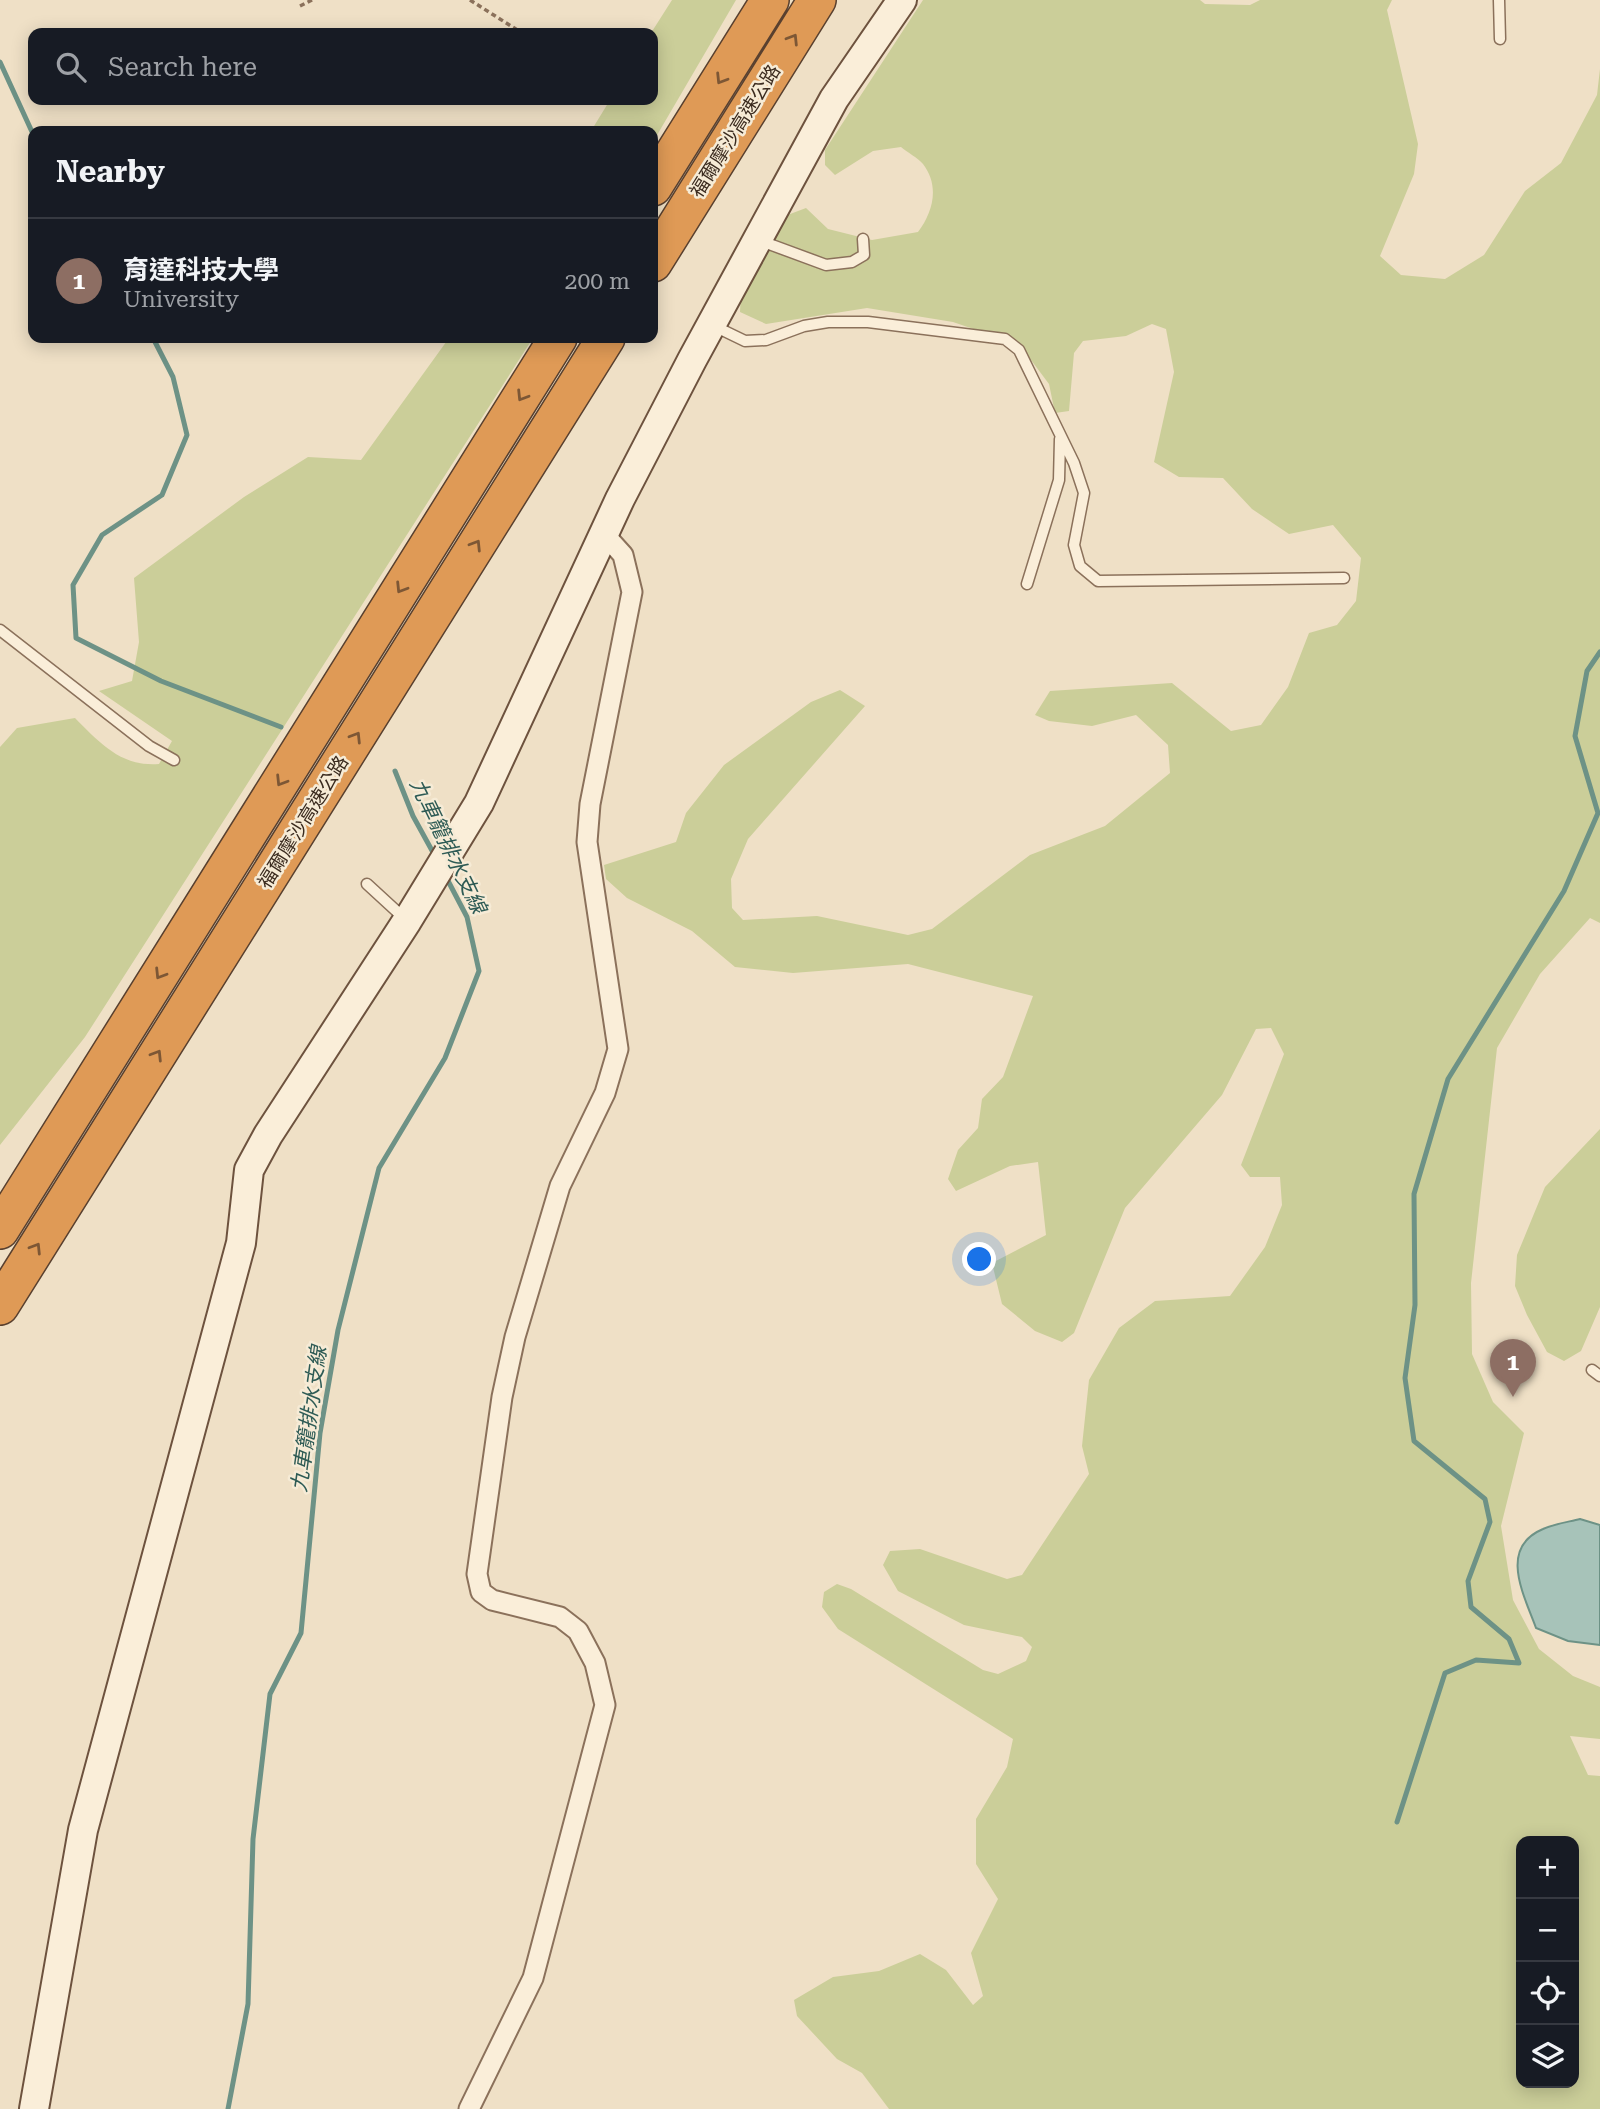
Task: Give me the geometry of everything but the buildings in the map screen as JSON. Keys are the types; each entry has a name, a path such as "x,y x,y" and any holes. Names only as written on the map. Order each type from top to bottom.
{"highway":[{"name":"福爾摩沙高速公路","path":"658,179 770,0"},
{"name":"福爾摩沙高速公路","path":"658,254 817,0"},
{"path":"0,1230 555,343"},
{"name":"福爾摩沙高速公路","path":"0,1306 603,343"}],"street":[{"path":"34,2109 83,1830 241,1243 249,1170 268,1135 407,921 479,803 604,534 711,324 834,99 902,0"},
{"path":"469,2109 533,1978 605,1705 595,1663 578,1631 560,1617 492,1600 481,1592 477,1574 502,1397 515,1338 560,1186 605,1093 618,1049 587,842 590,804 632,592 623,555 604,534"}],"lane":[{"path":"1499,0 1500,39"},
{"path":"757,240 826,265 852,262 863,255 863,239"},
{"path":"711,324 745,341 766,340 804,326 828,322 855,322 1004,339 1019,350 1074,463 1084,493 1074,545 1080,566 1098,581 1344,578"},
{"path":"1027,584 1059,480 1060,435"},
{"path":"0,630 149,746 174,760"},
{"path":"367,884 407,921"}],"path":[{"path":"300,6 312,0"},
{"path":"470,0 515,28"}],"green space":[{"path":"672,0 736,0 658,133 658,126 594,126 607,105 658,105 658,28 654,28"},
{"path":"923,0 1200,0 1205,4 1250,5 1260,0 1392,0 1387,10 1418,144 1414,174 1380,256 1401,275 1445,279 1484,255 1525,191 1561,163 1597,95 1600,69 1600,923 1590,918 1540,974 1497,1048 1471,1283 1472,1354 1493,1402 1524,1433 1501,1526 1513,1600 1539,1649 1573,1676 1600,1687 1600,1739 1570,1736 1588,1775 1600,1776 1600,2109 889,2109 862,2073 837,2059 797,2016 794,2000 833,1977 879,1971 920,1954 946,1970 973,2005 983,1996 971,1953 998,1899 976,1864 976,1819 1007,1767 1013,1739 838,1629 822,1607 824,1592 837,1584 851,1589 983,1670 998,1674 1026,1661 1032,1647 1022,1637 964,1625 898,1591 883,1565 890,1551 920,1549 1007,1579 1022,1575 1089,1474 1082,1446 1089,1380 1119,1328 1155,1301 1230,1296 1265,1247 1282,1205 1280,1177 1250,1177 1241,1165 1284,1054 1271,1028 1256,1029 1222,1095 1125,1208 1074,1333 1062,1342 1035,1331 1002,1304 992,1263 1046,1235 1038,1162 1010,1166 956,1191 948,1179 958,1150 978,1128 982,1099 1003,1077 1033,996 908,964 793,973 735,967 692,931 627,898 606,879 604,865 676,842 686,813 724,765 811,702 840,690 865,706 748,839 731,879 732,908 743,920 817,916 908,935 932,929 1030,855 1105,826 1170,773 1168,745 1136,715 1092,726 1049,721 1035,715 1050,691 1172,683 1231,731 1261,725 1288,687 1309,633 1337,625 1356,601 1361,558 1333,525 1289,534 1252,509 1223,478 1179,477 1154,462 1174,372 1166,329 1152,324 1126,336 1083,341 1074,353 1069,411 1055,413 1049,384 1031,360 994,336 953,322 867,308 766,324 740,312 742,267 777,219 806,208 828,229 872,240 918,232 923,224 931,207 931,181 923,164 901,147 873,151 835,175 825,165 825,150"},
{"path":"445,343 530,343 85,1037 0,1145 0,747 17,728 75,718 112,752 133,762 159,764 172,741 99,691 132,681 139,642 134,578 244,497 308,457 361,460"},
{"path":"1600,1129 1600,1307 1581,1351 1564,1361 1547,1352 1527,1315 1515,1286 1517,1255 1545,1187"}],"water":[{"path":"1580,1519 1600,1525 1600,1645 1568,1641 1536,1628 1518,1573 1521,1548 1529,1537 1547,1527"}],"waterway":[{"name":"九車籠排水支線","path":"0,62 29,126"},
{"name":"九車籠排水支線","path":"156,343 173,377 187,435 162,495 102,535 73,585 76,638 161,681 281,727"},
{"path":"1397,1822 1445,1673 1476,1660 1519,1663 1509,1639 1471,1607 1468,1581 1490,1522 1485,1499 1414,1441 1405,1378 1415,1305 1414,1194 1448,1079 1564,891 1598,813 1575,736 1587,671 1600,652"},
{"name":"九車籠排水支線","path":"395,771 413,816 435,856"},
{"name":"九車籠排水支線","path":"228,2109 248,2004 253,1839 270,1694 301,1633 320,1433 338,1330 379,1168 445,1058 479,971 467,917 446,877"}],"place":[{"name":"育達科技大學","path":"1513,1397"}]}
